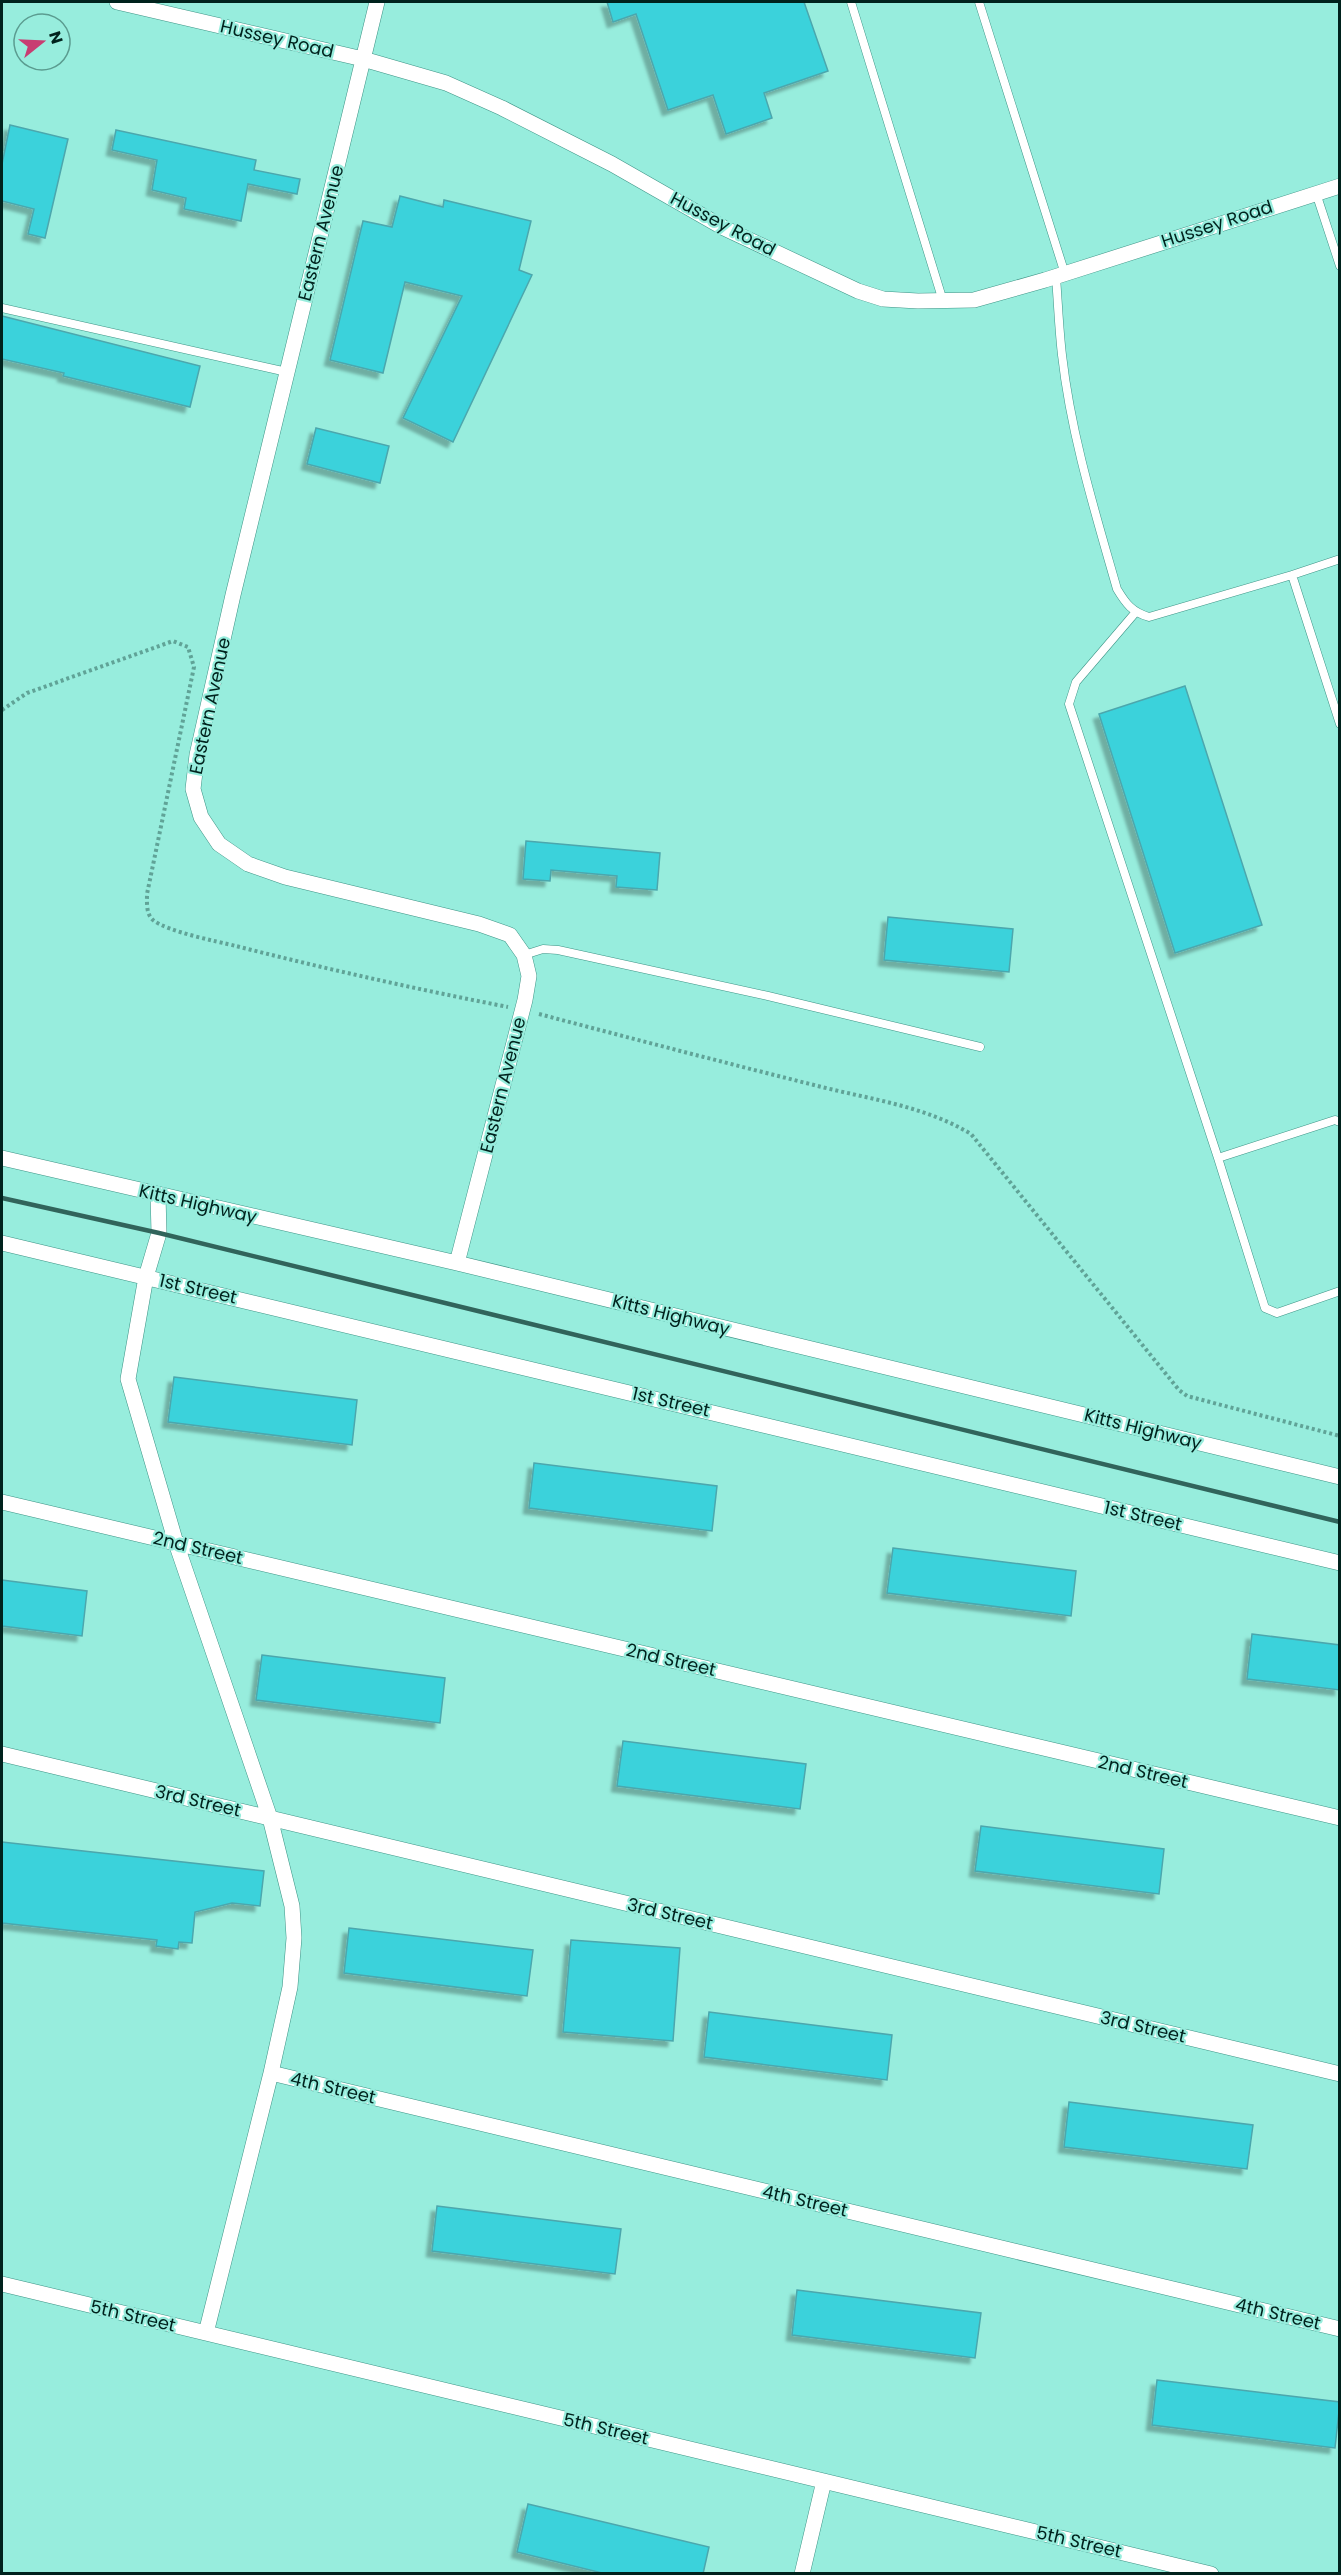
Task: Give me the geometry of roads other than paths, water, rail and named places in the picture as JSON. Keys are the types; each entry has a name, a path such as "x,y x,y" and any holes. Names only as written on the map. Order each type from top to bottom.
{"street":[{"name":"Hussey Road","path":"117,2 363,59 446,83 502,108 612,164 724,228 858,291 883,299 974,300 1340,186"},
{"name":"Eastern Avenue","path":"377,2 197,755 193,789 201,817 219,844 248,864 285,877 479,924 510,935 525,955 529,976 522,1009 457,1263"},
{"name":"Kitts Highway","path":"2,1158 457,1263 1340,1477"},
{"path":"158,1195 159,1233 146,1276 128,1379 176,1543 270,1818 292,1906 294,1938 290,1987 271,2073 206,2333"},
{"name":"1st Street","path":"2,1243 1340,1563"},
{"name":"2nd Street","path":"2,1502 1340,1818"},
{"name":"3rd Street","path":"2,1754 1340,2074"},
{"name":"4th Street","path":"271,2073 1340,2329"},
{"name":"5th Street","path":"2,2284 1211,2574"},
{"path":"802,2574 824,2481"}],"lane":[{"path":"851,2 943,301"},
{"path":"979,2 1060,275 1062,356 1071,409 1089,491 1117,589 1125,603 1135,613 1149,617 1163,615 1340,559"},
{"path":"1316,193 1340,266"},
{"path":"2,308 287,372"},
{"path":"1292,575 1340,724"},
{"path":"1135,613 1076,682 1069,704 1265,1308 1277,1313 1340,1291"},
{"path":"525,955 543,948 558,950 768,996 980,1047"},
{"path":"1218,1158 1335,1120 1340,1122"}],"railway":[{"path":"2,1198 159,1233 1340,1522"}]}
